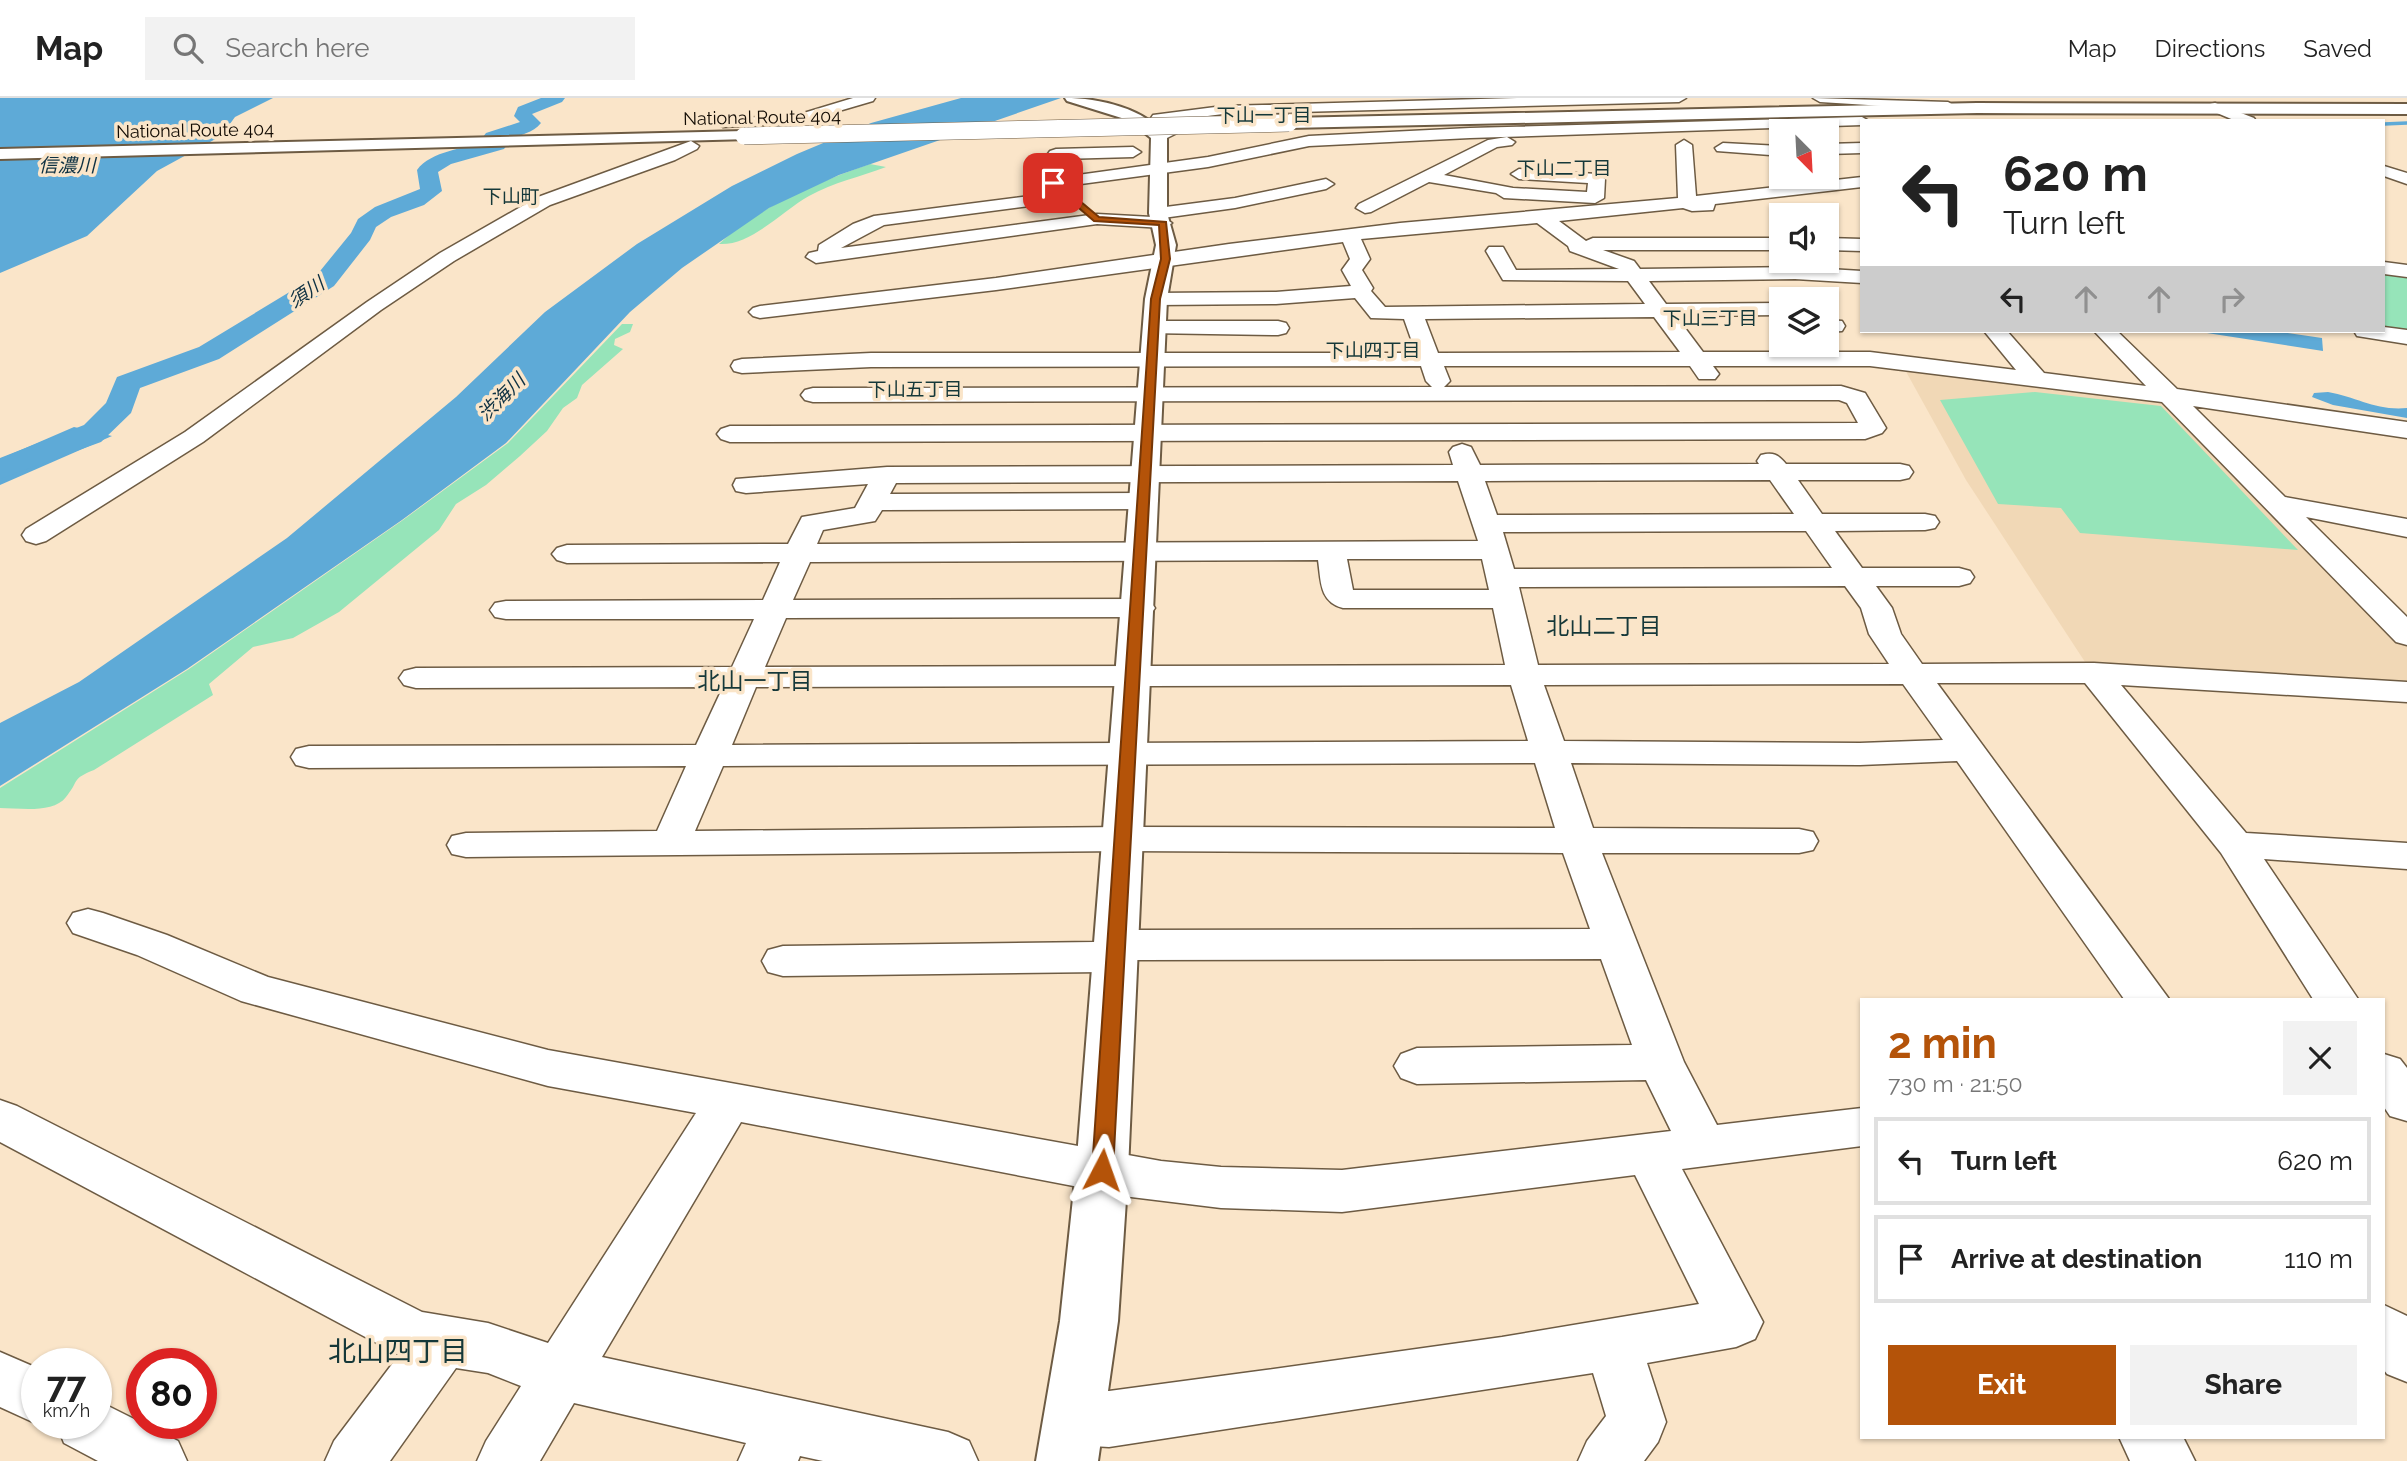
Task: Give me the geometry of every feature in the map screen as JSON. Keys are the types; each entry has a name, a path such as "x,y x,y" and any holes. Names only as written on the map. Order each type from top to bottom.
{"highway":[{"path":"1071,1439 1089,1321 1102,1170 1162,232 1162,148 1141,120 1108,107 1072,98"},
{"name":"National Route 404","path":"0,154 2051,107 2407,109"}],"street":[{"path":"36,535 194,437 374,306 504,223 554,196 565,195 669,157 698,141 725,117 798,119 868,98"},
{"path":"1227,98 1271,132 1305,142 1325,156 1332,170 1365,208 1400,229"},
{"path":"1053,183 1162,148 1208,162 1305,142 1358,117 1493,100 1679,98"},
{"path":"1819,98 1913,105 2051,107"},
{"path":"1493,100 1523,118 1545,143"},
{"path":"1881,119 1936,111 2051,107"},
{"path":"2215,107 2244,119"},
{"path":"1162,148 1158,118 1240,109 1358,117 1545,143 1860,121"},
{"path":"1358,117 1384,153"},
{"path":"1097,219 1041,174 1056,154 1162,148 1271,132"},
{"path":"611,189 684,156 693,150 698,141"},
{"path":"1365,208 1494,143 1683,145 1769,150"},
{"path":"1481,212 1505,191 1516,172 1545,143"},
{"path":"1683,145 1685,202"},
{"path":"1839,149 1860,148"},
{"path":"1843,155 1860,160"},
{"path":"1454,163 1481,167"},
{"path":"760,312 996,284 1162,232 1235,203 1332,170"},
{"path":"2385,171 2407,179"},
{"path":"1426,177 1505,191 1595,198 1597,179 1516,172"},
{"path":"1068,196 880,220 860,228 816,257 1097,219 1162,232 1350,235 1400,229 1481,212 1542,218 1860,181"},
{"path":"2385,187 2407,188"},
{"path":"1398,192 1424,196"},
{"path":"1685,202 1696,207 1860,199"},
{"path":"1542,218 1586,252 1627,265 1751,431 1876,608 1885,634 2146,998"},
{"path":"1350,235 1360,259 1352,270 1363,288 1360,291"},
{"path":"1578,244 1769,244"},
{"path":"1839,244 1860,245"},
{"path":"1496,251 1510,276 1795,273 1860,277"},
{"path":"2385,268 2407,271"},
{"path":"1153,362 1276,298 1360,291"},
{"path":"1360,291 1379,313 1421,334 1498,563 1524,674 1578,841 1661,1062 1703,1146"},
{"path":"813,395 870,395 1421,334 1769,310"},
{"path":"1666,319 1769,326"},
{"path":"730,434 853,434 1153,362 1278,328"},
{"path":"1365,329 1695,359 1870,359 2171,396 2407,430"},
{"path":"1997,333 2036,379"},
{"path":"2107,333 2280,504 2407,635"},
{"path":"2379,333 2407,337"},
{"path":"742,366 884,361 1153,362 1442,393 1841,393 1856,398 1873,428 1865,431 1455,431 1153,362"},
{"path":"831,478 884,361"},
{"path":"872,502 1469,474 1900,472"},
{"path":"747,485 887,475 1144,488"},
{"path":"671,842 812,523 865,514 887,475"},
{"path":"2280,504 2407,527"},
{"path":"1331,551 1339,594 1343,599 1498,563 1815,522 1925,522"},
{"path":"567,554 1331,551 1498,563 1854,577 1959,577"},
{"path":"506,610 1139,608"},
{"path":"2094,673 2235,845 2335,998"},
{"path":"416,678 2094,673 2407,692"},
{"path":"309,757 1550,752 1860,754 1967,750"},
{"path":"466,845 1124,839 1799,841"},
{"path":"2235,845 2407,856"},
{"path":"88,923 152,945 256,990 548,1068 1140,1179 1259,1190 1342,1191 1860,1127"},
{"path":"783,961 1102,957 1117,948 1151,945 1615,944"},
{"path":"1417,1066 1661,1062"},
{"path":"507,1461 729,1102"},
{"path":"0,1119 414,1336 488,1348 776,1443 948,1461"},
{"path":"1071,1439 1109,1419 1613,1346 1736,1322 1648,1152"},
{"path":"2385,1331 2407,1356"},
{"path":"355,1461 443,1341"},
{"path":"1608,1461 1637,1422 1613,1346"},
{"path":"0,1378 21,1389"},
{"path":"112,1437 157,1461"},
{"path":"2149,1439 2165,1461"}],"shaded area":[{"path":"1904,368 2172,401 2407,644 2407,683 2087,665 1966,480"}],"green space":[{"path":"870,164 886,167 818,191 754,234 731,243 719,244 735,230 790,196"},
{"path":"2385,272 2407,275 2407,335 2385,332"},
{"path":"622,324 633,324 630,332 615,339 614,345 623,349 582,385 577,398 563,408 547,431 486,485 456,504 439,530 339,612 293,638 253,647 209,684 213,695 82,776 60,802 35,809 0,808 0,788 189,669 403,520 508,443"},
{"path":"2035,392 2161,406 2298,550 2080,533 2061,508 1998,504 1940,400"}],"water":[{"name":"信濃川","path":"0,98 273,98 235,117 221,136 157,171 87,236 0,273"},
{"name":"渋海川","path":"961,98 1061,98 839,175 769,208 682,268 630,312 506,443 402,520 187,669 0,786 0,723 79,682 287,538 456,397 545,312 637,244 732,186 797,154 871,123"},
{"path":"2207,333 2288,333 2322,338 2323,351"},
{"path":"2328,392 2376,406 2407,408 2407,418 2333,405 2312,397 2314,393"},
{"path":"74,427 112,436 0,485 0,459"}],"waterway":[{"name":"須川","path":"0,469 90,435 120,407 127,383 209,353 325,281 362,235 366,224 383,212 416,200 431,191 427,170 444,160 497,145 493,137 522,129 532,123 523,116 524,111 556,98"},
{"path":"2385,124 2407,123"}],"district":[{"name":"下山一丁目","path":"1264,115"},
{"name":"下山二丁目","path":"1564,168"},
{"name":"下山町","path":"511,196"},
{"name":"下山三丁目","path":"1710,318"},
{"name":"下山四丁目","path":"1373,350"},
{"name":"下山五丁目","path":"915,389"},
{"name":"北山二丁目","path":"1604,625"},
{"name":"北山一丁目","path":"755,680"},
{"name":"北山四丁目","path":"398,1351"}],"route":[{"path":"1053,183 1097,219 1163,223 1166,259 1156,299 1140,550 1139,608 1102,1170"}]}
